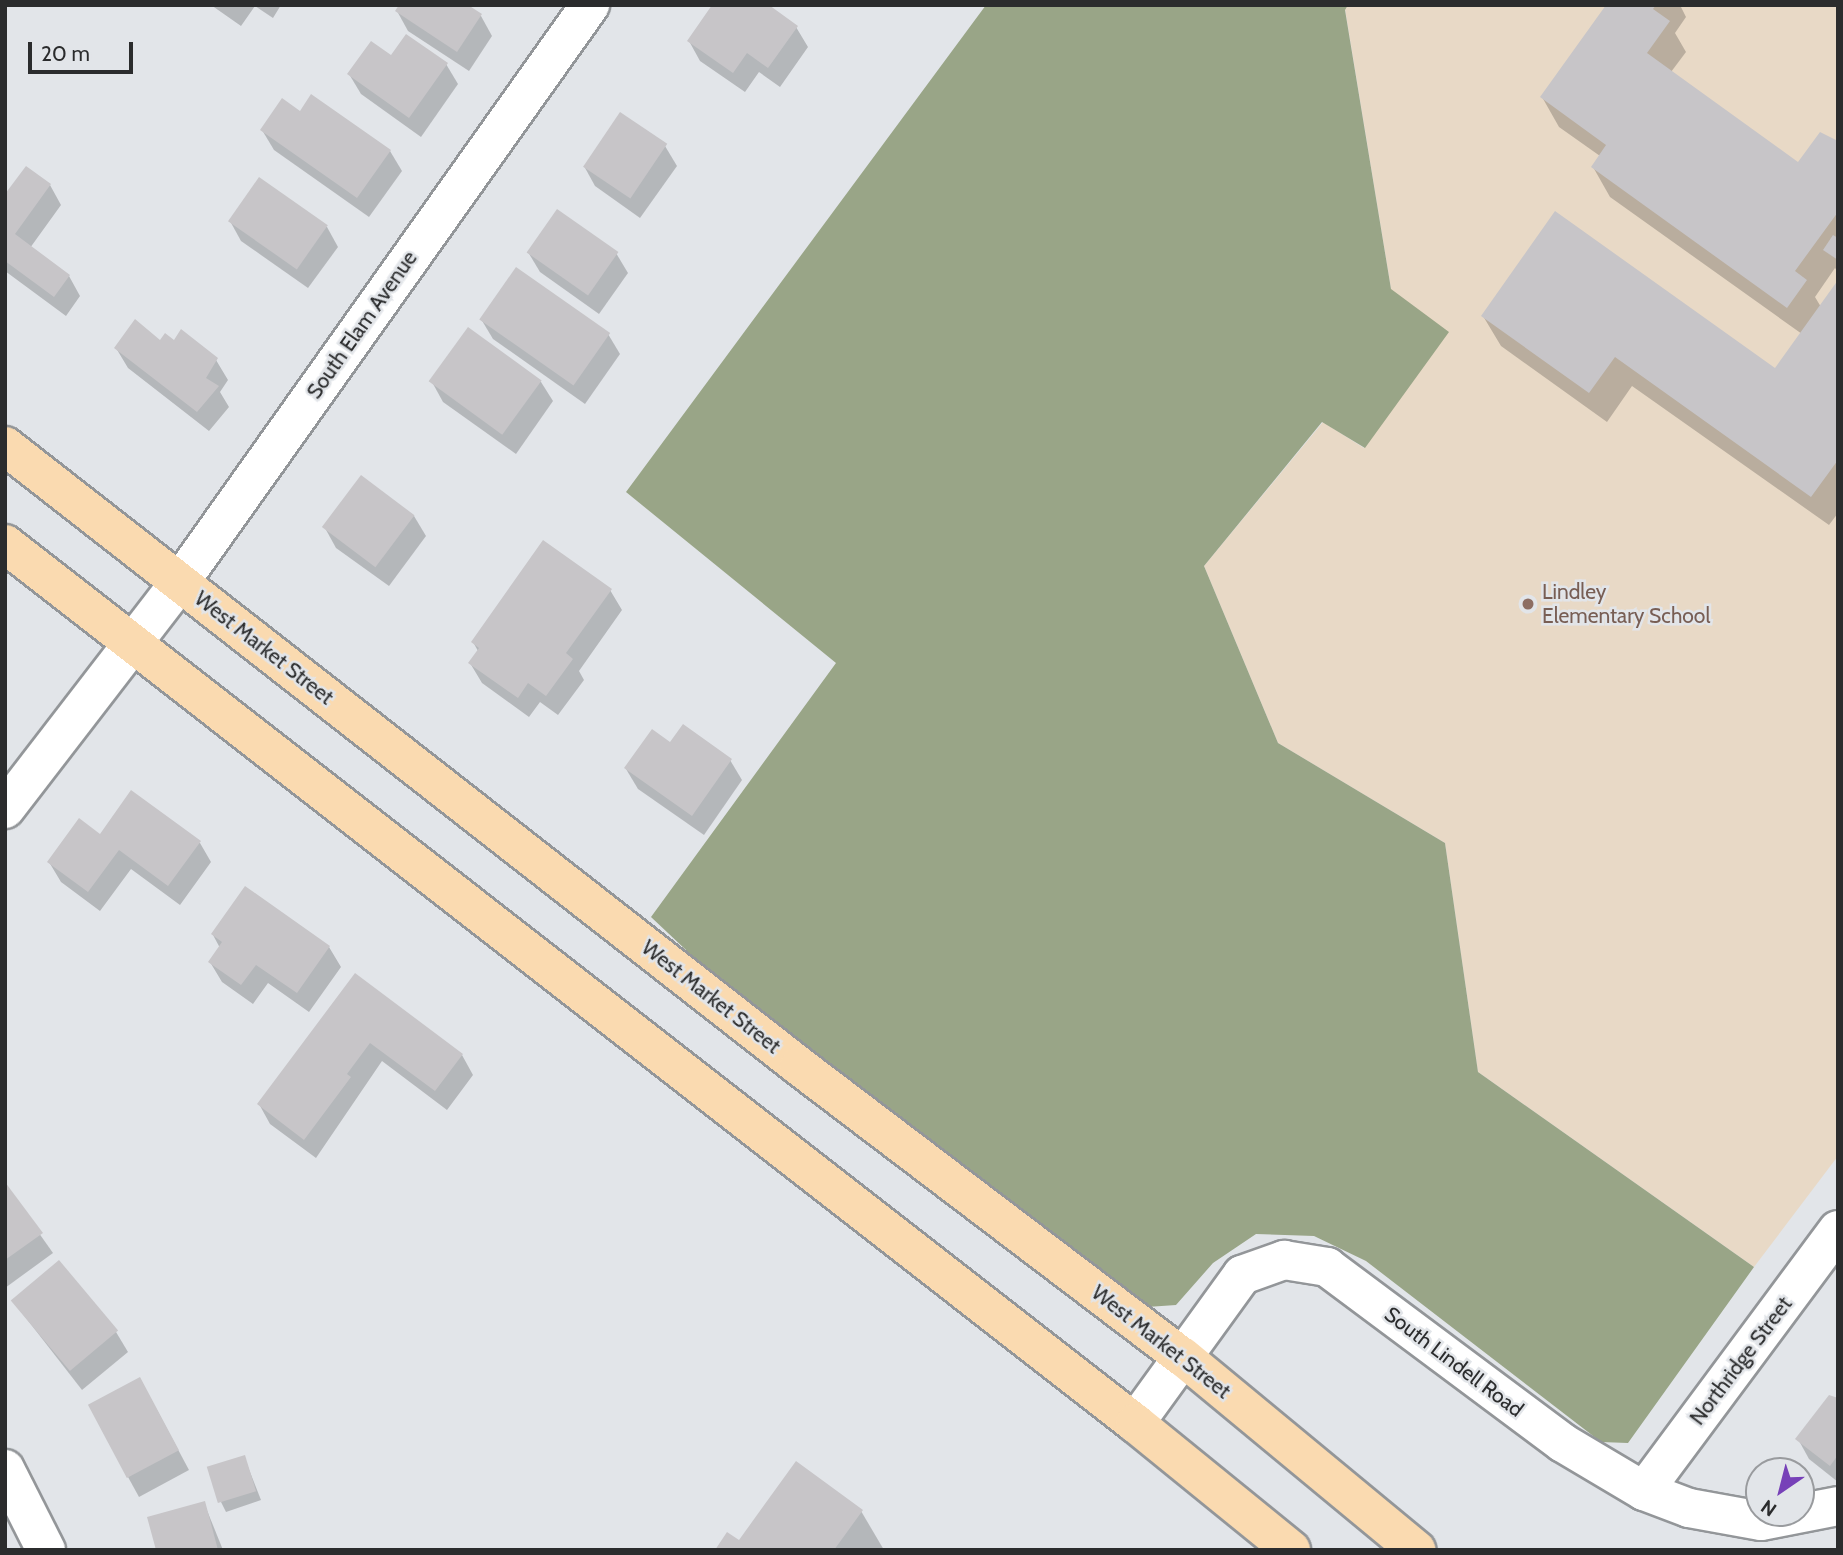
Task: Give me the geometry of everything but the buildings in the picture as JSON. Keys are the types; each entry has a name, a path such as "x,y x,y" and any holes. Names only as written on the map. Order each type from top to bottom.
{"main road":[{"name":"West Market Street","path":"5,446 799,1066 1183,1357 1416,1550"},
{"path":"5,544 1135,1423 1291,1550"}],"street":[{"name":"South Elam Avenue","path":"5,809 180,582 590,5"},
{"name":"Northridge Street","path":"1644,1491 1838,1230"},
{"name":"South Lindell Road","path":"1135,1423 1242,1275 1284,1260 1327,1267 1563,1443 1644,1491 1689,1508 1761,1521 1838,1506"},
{"path":"5,1469 46,1550"}],"shaded area":[{"name":"Lindley Elementary School","path":"1348,5 1838,5 1838,1156 1754,1267 1478,1072 1445,843 1278,743 1204,566 1323,422 1364,448 1391,289 1345,9"}],"green space":[{"path":"986,5 1348,5 1345,10 1391,289 1449,332 1365,448 1322,422 1204,566 1278,743 1445,843 1478,1072 1754,1267 1628,1443 1601,1442 1366,1261 1314,1236 1256,1234 1213,1263 1176,1305 1147,1307 703,966 651,917 836,663 626,492"}],"place":[{"name":"Lindley Elementary School","path":"1528,604"}]}
